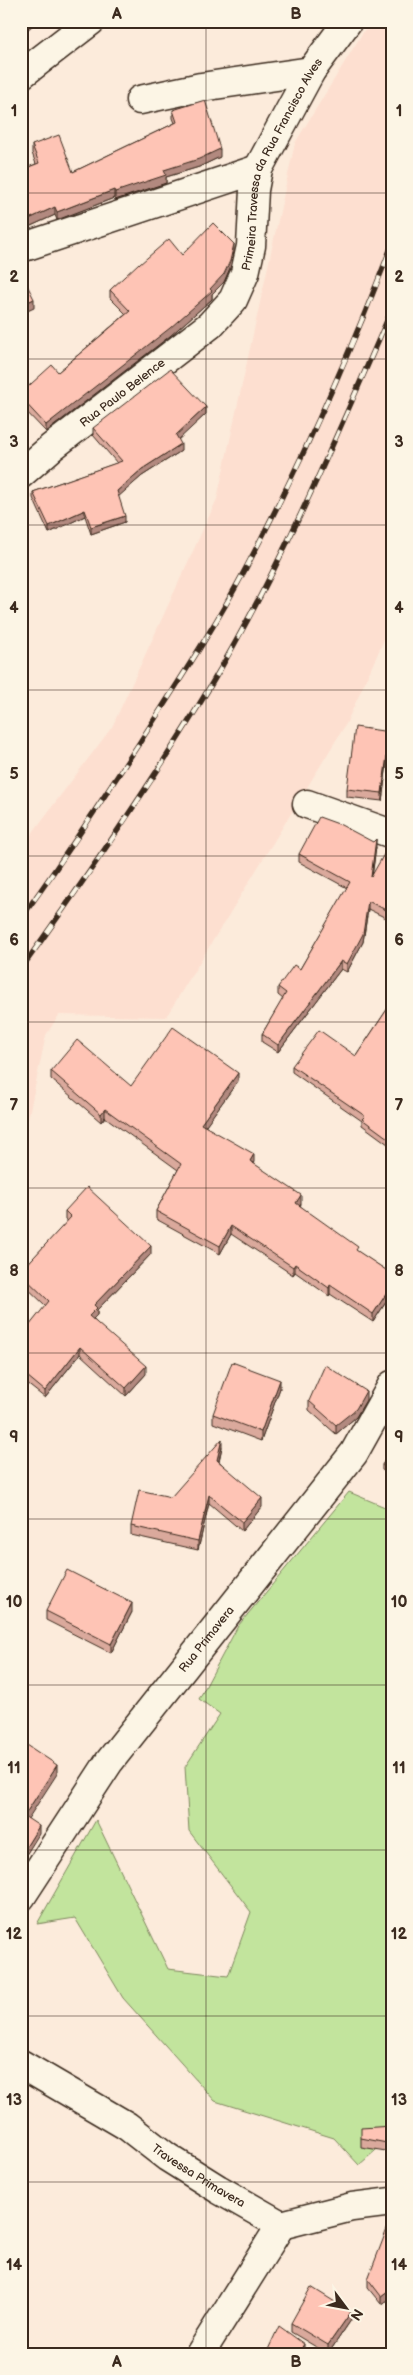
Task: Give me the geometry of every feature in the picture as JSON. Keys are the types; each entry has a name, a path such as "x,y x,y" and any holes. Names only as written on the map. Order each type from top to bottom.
{"street":[{"path":"21,76 91,21"},
{"name":"Primeira Travessa da Rua Francisco Alves","path":"224,312 234,300 246,273 251,246 254,190 258,169 311,71 348,21"},
{"path":"140,100 201,87 311,71"},
{"path":"21,248 258,169"},
{"name":"Rua Paulo Belence","path":"21,474 52,447 210,325 224,312"},
{"path":"307,804 392,834"},
{"name":"Rua Primavera","path":"21,1897 109,1762 354,1453 392,1385"},
{"name":"Travessa Primavera","path":"21,2064 127,2126 167,2156 218,2190 281,2225"},
{"path":"200,2354 281,2225 352,2207 392,2202"}],"shaded area":[{"path":"370,21 392,21 392,622 346,724 166,1017 59,1015 46,1035 21,1152 21,848 112,727 217,499 295,143"}],"green space":[{"path":"349,1492 392,1510 392,2136 359,2165 334,2138 215,2101 123,1998 75,1918 37,1924 96,1820 168,1969 228,1976 251,1912 189,1831 185,1767 220,1714 199,1699 238,1626"}],"building":[{"path":"21,21 28,21 21,27"},
{"path":"205,100 220,149 199,159 164,170 166,175 115,192 114,190 57,212 55,207 22,222 21,170 39,163 32,145 59,135 73,172 177,122 173,110"},
{"path":"213,223 234,244 230,261 224,274 210,289 212,291 170,328 46,425 21,398 21,393 52,365 58,372 130,311 110,290 139,263 169,239 182,255"},
{"path":"21,273 34,299 21,305"},
{"path":"170,369 206,407 176,435 181,444 142,469 117,491 125,516 91,527 85,510 49,526 33,492 122,461 93,428"},
{"path":"355,727 390,732 382,793 347,789"},
{"path":"319,817 341,825 373,842 376,839 371,877 387,849 392,852 392,913 368,901 363,934 347,964 341,961 278,1045 262,1034 286,993 278,987 294,965 300,969 350,882 299,854"},
{"path":"392,1002 392,1141 362,1119 365,1116 292,1066 319,1030 356,1056"},
{"path":"173,1027 238,1073 201,1124 254,1154 250,1161 301,1195 296,1203 358,1247 356,1250 392,1274 392,1285 373,1314 330,1285 329,1288 295,1264 293,1267 231,1226 220,1246 156,1211 181,1164 105,1109 101,1114 51,1071 77,1040 131,1086"},
{"path":"87,1187 151,1246 94,1305 97,1308 89,1316 146,1366 126,1388 80,1347 45,1391 21,1371 21,1336 49,1301 21,1274 21,1271 71,1217 65,1211"},
{"path":"232,1362 280,1380 261,1432 213,1414"},
{"path":"325,1365 366,1391 356,1409 336,1425 309,1401"},
{"path":"222,1439 217,1460 262,1498 242,1522 209,1495 198,1541 131,1526 139,1490 171,1497"},
{"path":"392,1449 392,1471 382,1465"},
{"path":"67,1570 132,1603 111,1644 46,1611"},
{"path":"21,1741 57,1765 24,1816 39,1826 21,1855"},
{"path":"392,2126 392,2144 361,2138 361,2128"},
{"path":"387,2229 392,2234 392,2288 381,2296 368,2279"},
{"path":"311,2287 351,2312 328,2345 291,2323"},
{"path":"279,2326 304,2344 298,2354 266,2354"}],"railway":[{"path":"21,918 67,853 140,742 235,589 287,488 324,408 392,245"},
{"path":"21,969 93,866 186,726 234,644 306,503 392,309"}]}
